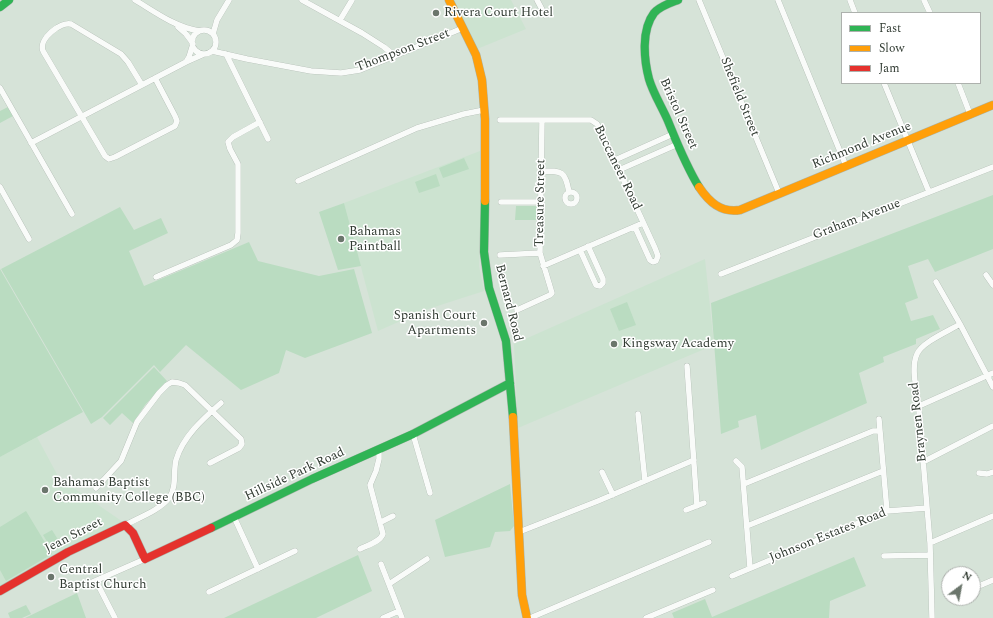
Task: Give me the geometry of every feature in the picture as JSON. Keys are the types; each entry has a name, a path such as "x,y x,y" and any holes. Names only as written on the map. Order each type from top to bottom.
{"street":[{"path":"0,7 9,0"},
{"path":"135,0 173,23 189,30 206,30 218,20"},
{"path":"213,34 218,20 229,0"},
{"path":"302,0 340,20 384,47 395,56"},
{"path":"340,20 352,0"},
{"name":"Bernard Road","path":"449,0 476,55 482,80 484,110 484,252 490,288 506,341 514,428 522,595 527,618"},
{"path":"537,0 545,15"},
{"path":"664,2 678,0"},
{"name":"Shefield Street","path":"700,0 779,193"},
{"path":"778,0 846,166"},
{"path":"850,0 855,12"},
{"path":"924,0 930,12"},
{"name":"Bristol Street","path":"664,2 655,11 648,23 646,51 647,66 651,83 698,187 709,201 717,207 724,210 740,210"},
{"path":"142,85 128,62 121,54 80,28 66,23 49,34 44,40 42,46 105,156 109,159 170,130 175,126 177,121 155,78"},
{"path":"173,23 186,34 196,51 204,54"},
{"name":"Thompson Street","path":"212,51 310,71 333,73 349,72 360,70 463,28"},
{"path":"206,30 213,34 216,44 225,54 268,139"},
{"path":"186,62 189,57 193,37 199,31"},
{"path":"32,143 186,62 212,51 216,44"},
{"path":"884,84 929,192"},
{"path":"958,84 970,114"},
{"path":"0,88 72,214"},
{"name":"Richmond Avenue","path":"740,210 993,105"},
{"path":"298,180 417,128 464,114 484,110"},
{"name":"Buccaneer Road","path":"500,120 593,121 599,126 644,223 658,256 656,261 653,262 650,260 634,227"},
{"name":"Treasure Street","path":"517,310 551,294 552,291 540,253 542,120"},
{"path":"156,277 231,246 237,240 238,164 228,142 233,137 260,122"},
{"path":"615,160 673,134"},
{"path":"619,170 678,144"},
{"name":"Graham Avenue","path":"721,274 993,167"},
{"path":"541,171 561,172 566,179 569,192"},
{"path":"0,187 29,238"},
{"path":"501,202 541,202"},
{"path":"543,266 644,223"},
{"path":"580,250 593,280 596,285 600,286 603,283 603,279 588,246"},
{"path":"500,255 540,253"},
{"path":"986,275 993,285"},
{"path":"936,282 993,387"},
{"name":"Braynen Road","path":"932,618 930,543 919,406 915,377 915,359 923,346 960,324"},
{"path":"687,366 697,506"},
{"path":"919,406 993,373"},
{"path":"96,488 121,461 139,419 156,396 169,383 176,382 185,385 240,437 242,446 210,463"},
{"name":"Hillside Park Road","path":"88,584 145,559 312,479 413,434 510,383"},
{"path":"145,559 133,533 124,525 159,507 168,500 172,493 176,462 180,449 191,434 221,403"},
{"path":"638,414 645,481"},
{"path":"879,419 887,511"},
{"path":"923,462 993,426"},
{"path":"744,484 873,432 879,431"},
{"path":"413,434 430,493"},
{"path":"360,549 382,538 383,534 370,485 376,471 379,459 379,450"},
{"path":"518,532 614,495 694,460"},
{"path":"736,461 742,468 750,568"},
{"path":"747,526 883,471"},
{"path":"602,472 614,495"},
{"path":"979,473 987,474 993,472"},
{"path":"686,510 704,503"},
{"name":"Johnson Estates Road","path":"732,576 887,511 927,508"},
{"path":"381,522 393,516"},
{"path":"930,543 993,516"},
{"path":"234,517 258,569"},
{"name":"Jean Street","path":"0,591 68,552 124,525"},
{"path":"530,618 709,542"},
{"path":"209,592 295,551"},
{"path":"884,556 930,555"},
{"path":"389,584 427,559"},
{"path":"380,564 402,618"},
{"path":"981,585 993,580"},
{"path":"96,581 115,618"},
{"path":"646,618 713,590"},
{"path":"383,618 399,611"}],"shaded area":[{"path":"453,0 511,0 526,29 477,49"},
{"path":"8,107 13,116 0,123 0,111"},
{"path":"480,151 481,220 479,266 484,291 425,310 378,331 344,203"},
{"path":"464,158 469,169 443,178 439,168"},
{"path":"436,174 440,186 419,193 415,182"},
{"path":"993,195 993,249 935,272 928,259 908,266 918,298 905,303 911,321 933,315 940,329 916,339 916,344 883,357 884,362 859,373 867,403 761,450 756,415 738,421 739,427 721,434 711,303"},
{"name":"Bahamas Paintball","path":"344,203 361,266 338,270 319,212"},
{"path":"516,206 537,206 537,220 515,220"},
{"path":"120,207 134,230 161,218 168,233 129,251 144,286 249,242 258,261 319,276 354,269 372,333 305,358 286,350 279,373 241,390 186,345 160,372 154,365 102,417 91,424 1,269"},
{"name":"Kingsway Academy","path":"705,259 714,345 518,428 514,344"},
{"path":"0,269 83,412 0,457"},
{"path":"627,302 636,325 619,331 610,309"},
{"path":"154,367 167,381 145,405 133,423 122,413 110,425 103,418"},
{"path":"37,437 59,478 123,522 0,588 0,457"},
{"path":"510,484 514,526 510,531 495,532 490,547 445,557 435,520"},
{"path":"26,511 52,554 6,581 0,570 0,527"},
{"path":"52,530 62,546 53,551 43,535"},
{"path":"358,555 372,591 316,618 224,618"},
{"path":"854,557 866,586 830,601 829,618 674,618 672,613 705,599 712,617"},
{"path":"77,593 86,618 25,618"},
{"path":"26,605 31,614 22,618 10,618 8,613"}],"traffic: fast":[{"path":"0,7 9,0"},
{"path":"678,0 659,8 650,20 645,36 646,63 653,90 686,163 699,187"},
{"path":"485,201 484,252 489,288 506,341 513,417"},
{"path":"211,528 312,479 413,434 510,383"}],"traffic: slow":[{"path":"449,0 476,55 482,80 485,119 485,201"},
{"path":"699,187 711,202 721,208 727,210 740,210 993,105"},
{"path":"513,417 522,595 527,618"}],"traffic: jam":[{"path":"0,591 68,552 125,525 133,533 145,559 211,528"}],"place":[{"name":"Rivera Court Hotel","path":"436,13"},
{"name":"Bahamas Paintball","path":"341,239"},
{"name":"Spanish Court Apartments","path":"484,323"},
{"name":"Kingsway Academy","path":"614,344"},
{"name":"Bahamas Baptist Community College (BBC)","path":"45,490"},
{"name":"Central Baptist Church","path":"51,577"}]}
